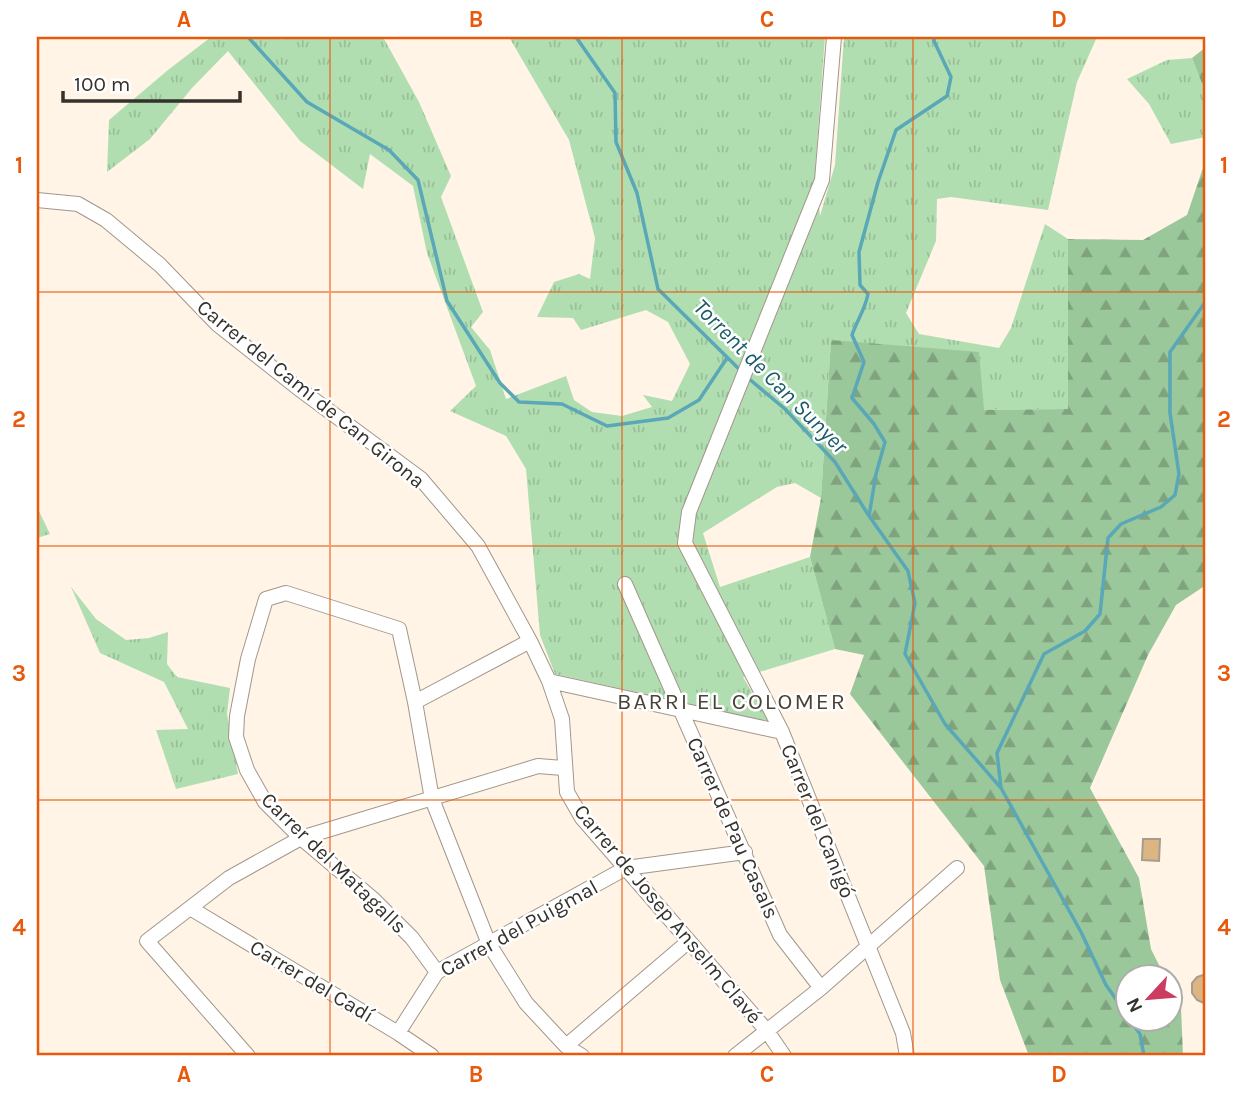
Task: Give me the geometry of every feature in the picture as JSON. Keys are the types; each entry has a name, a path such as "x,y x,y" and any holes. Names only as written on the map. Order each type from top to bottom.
{"street":[{"name":"Carrer del Canigó","path":"834,37 822,180 689,512 685,543 782,732 903,1032 907,1056"},
{"name":"Carrer del Camí de Can Girona","path":"37,200 78,204 106,220 160,265 217,324 421,479 478,546 530,641 549,681 562,719 564,768"},
{"name":"Carrer de Pau Casals","path":"625,584 780,935 821,988"},
{"name":"Carrer del Matagalls","path":"415,702 399,629 286,593 266,599 248,659 237,716 236,737 247,771 265,802 301,838 372,898 412,938 437,972"},
{"path":"530,641 415,702 432,799 489,944 526,1003 566,1046 582,1056"},
{"path":"549,681 782,732"},
{"path":"248,1056 147,941 229,878 301,838 538,766 564,768"},
{"name":"Carrer de Josep Anselm Clavé","path":"564,768 567,792 582,818 767,1031 784,1056"},
{"path":"626,868 745,852"},
{"name":"Carrer del Puigmal","path":"398,1033 437,972 626,868"},
{"path":"735,1056 821,988 957,868"},
{"name":"Carrer del Cadí","path":"190,908 432,1056"},
{"path":"566,1046 689,940"}],"green space":[{"path":"211,37 279,37 282,40 282,37 383,37 419,102 451,176 441,197 483,312 471,327 490,350 506,399 566,376 574,400 592,412 622,416 652,407 643,395 672,401 690,364 668,322 646,310 581,330 573,318 537,317 554,282 579,274 590,279 595,238 569,140 509,37 825,37 815,171 820,216 835,165 844,37 1097,37 1077,82 1048,210 951,197 937,199 936,241 906,313 919,334 999,348 1011,328 1045,224 1068,239 1069,409 983,410 831,340 821,498 795,483 777,487 703,533 720,587 810,557 835,649 743,677 769,721 555,674 540,635 526,469 506,436 450,411 476,386 427,253 413,186 370,154 363,189 300,141 228,51 192,88 150,139 107,172 109,120"},
{"path":"1206,47 1206,94 1192,58"},
{"path":"1192,58 1206,94 1206,137 1171,144 1149,104 1127,79 1167,60"},
{"path":"1206,159 1206,585 1176,605 1148,655 1090,788 1139,878 1151,949 1158,964 1114,964 1114,1034 1182,1034 1183,1056 1029,1056 1000,980 984,866 850,694 864,655 835,649 810,557 821,498 831,340 979,352 984,410 1068,409 1068,239 1143,240 1187,215"},
{"path":"37,507 50,534 37,538"},
{"path":"71,587 96,619 126,640 149,638 168,632 167,664 177,677 230,688 227,714 238,774 176,789 156,730 188,729 164,682 100,653"}],"building":[{"path":"1143,839 1160,839 1159,861 1142,860"},
{"path":"1206,974 1206,1004 1197,1000 1192,993 1192,983 1197,977"}],"waterway":[{"path":"248,37 307,102 389,150 418,180 447,301 500,383 519,402 562,404 607,426 668,418 699,400 727,358"},
{"name":"Torrent de Can Sunyer","path":"576,37 615,93 616,142 637,193 658,289 740,370"},
{"path":"869,516 885,442 852,398 864,362 852,335 868,294 860,285 859,252 878,182 896,130 947,96 951,77 934,37"},
{"path":"1001,788 997,753 1044,654 1085,631 1100,614 1108,538 1121,524 1161,507 1175,495 1179,474 1170,413 1170,352 1206,301"},
{"name":"Torrent de Can Sunyer","path":"748,378 785,409 835,462 908,571 915,603 905,654 945,724 1001,788 1114,996"},
{"name":"Torrent de Can Sunyer","path":"1140,1034 1144,1056"}],"district":[{"name":"BARRI EL COLOMER","path":"732,701"}]}
